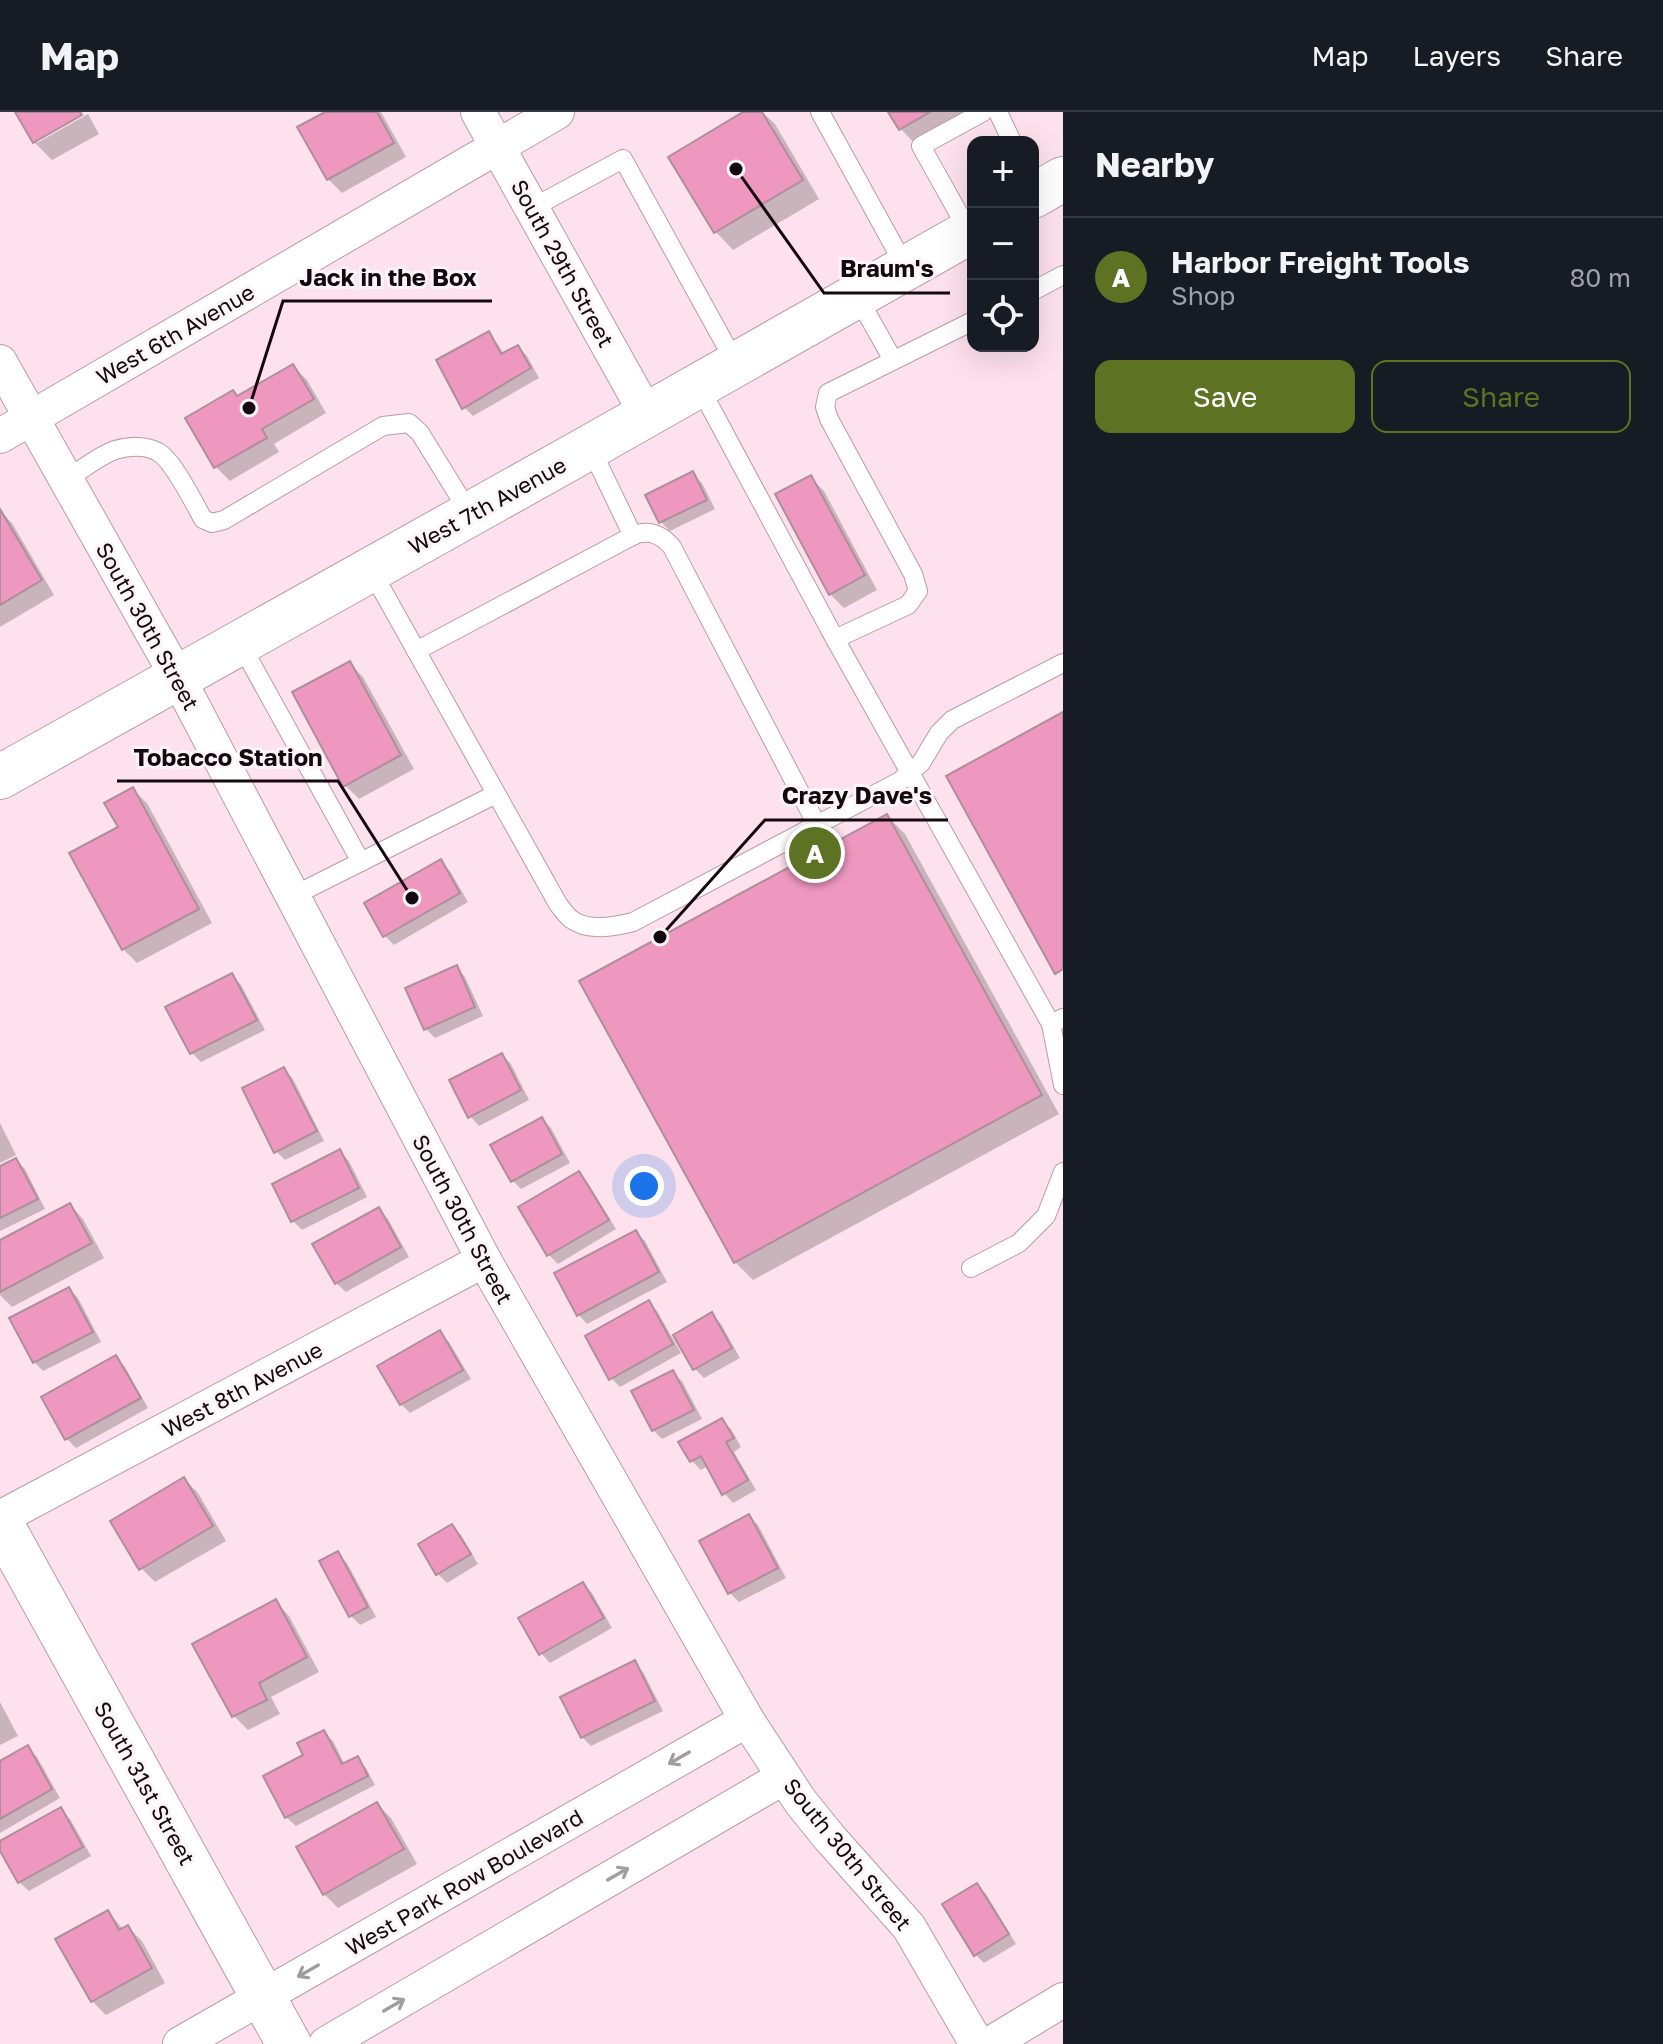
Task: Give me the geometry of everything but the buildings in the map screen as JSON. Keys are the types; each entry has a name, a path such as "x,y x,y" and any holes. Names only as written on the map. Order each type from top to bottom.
{"main road":[{"name":"West 7th Avenue","path":"0,777 967,233"},
{"name":"South 31st Street","path":"0,1520 289,2044"}],"street":[{"name":"South 29th Street","path":"478,112 647,415"},
{"name":"West 6th Avenue","path":"0,436 557,112"},
{"name":"South 30th Street","path":"0,362 178,678 484,1260 747,1720 800,1801 909,1927 977,2044"},
{"name":"West 8th Avenue","path":"0,1520 484,1260"},
{"name":"West Park Row Boulevard","path":"180,2044 747,1720"},
{"path":"326,2044 784,1777"},
{"path":"990,2044 1063,2000"}],"lane":[{"path":"820,112 906,268"},
{"path":"967,224 921,146 983,112"},
{"path":"998,112 1009,136"},
{"path":"532,208 623,159 736,364"},
{"path":"1039,288 1063,275"},
{"path":"857,296 893,360"},
{"path":"835,639 908,605 918,591 913,574 829,419 825,407 828,393 967,324"},
{"path":"699,386 909,773 1057,1021 1063,1085"},
{"path":"67,479 114,451 130,447 159,452 170,464 203,519 212,523 224,520 383,426 409,423 420,433 470,514"},
{"path":"590,447 633,536"},
{"path":"416,651 633,536 646,532 664,538 672,547 817,825"},
{"path":"371,570 558,904 572,920 591,926 612,928 633,922 900,781 921,763 939,733 952,720 1063,663"},
{"path":"240,643 361,862"},
{"path":"293,896 496,794"},
{"path":"971,1268 1019,1243 1046,1216 1063,1172"}],"place":[{"name":"Braum's","path":"736,169"},
{"name":"Jack in the Box","path":"249,408"},
{"name":"Harbor Freight Tools","path":"815,853"},
{"name":"Tobacco Station","path":"412,898"},
{"name":"Crazy Dave's","path":"660,937"}]}
